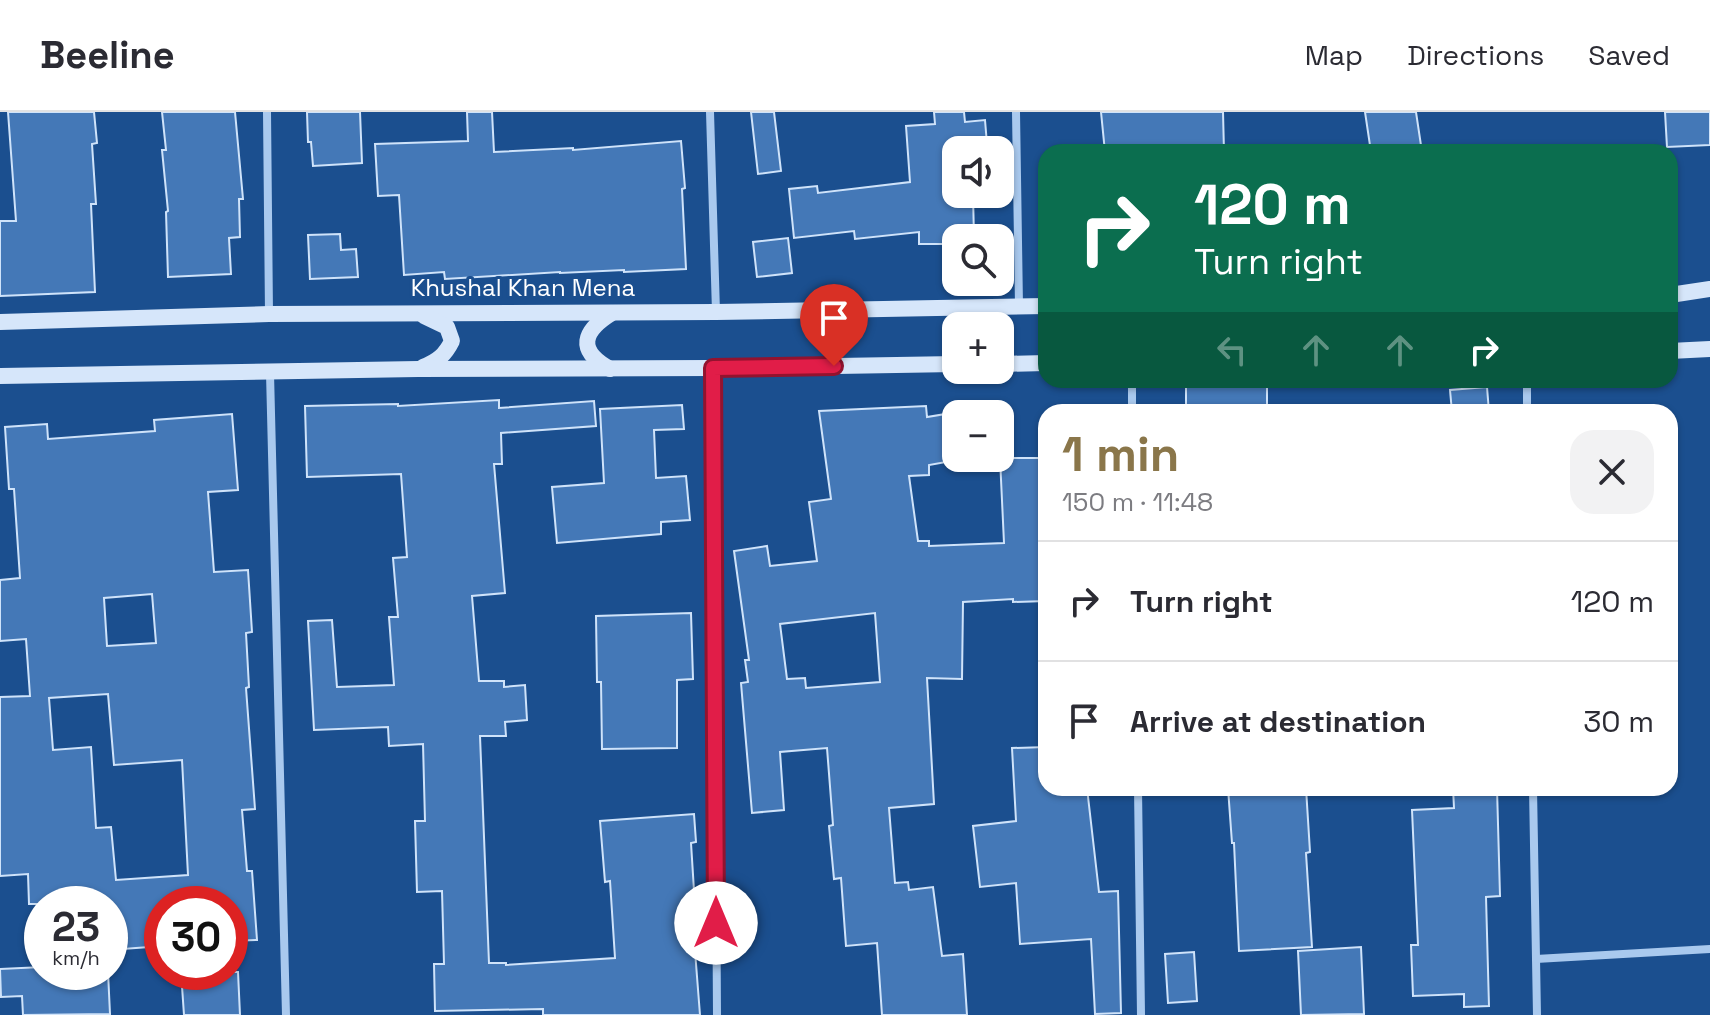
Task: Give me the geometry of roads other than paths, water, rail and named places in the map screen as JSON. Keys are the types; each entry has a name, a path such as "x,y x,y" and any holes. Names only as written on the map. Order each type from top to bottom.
{"street":[{"path":"267,112 269,314"},
{"path":"710,112 716,312"},
{"path":"1016,112 1019,306"},
{"path":"1678,294 1710,289"},
{"name":"Khushal Khan Mena","path":"0,322 269,314 716,312 1038,306"},
{"path":"412,312 447,327 452,341 446,354 418,369"},
{"path":"610,369 590,354 587,344 589,332 597,322 612,313"},
{"path":"1678,351 1710,349"},
{"path":"1014,364 1038,363"},
{"path":"0,376 942,364"},
{"path":"713,368 717,1015"},
{"path":"270,373 286,1015"},
{"path":"1138,796 1141,1015"},
{"path":"1533,796 1537,1015"},
{"path":"1536,959 1710,949"}]}
